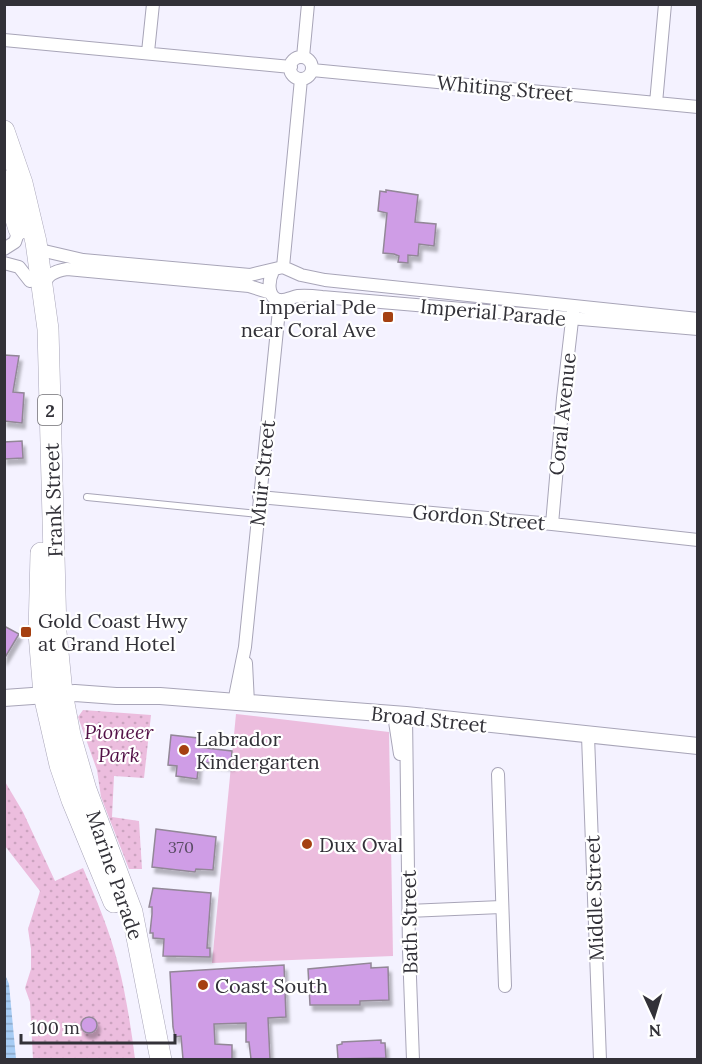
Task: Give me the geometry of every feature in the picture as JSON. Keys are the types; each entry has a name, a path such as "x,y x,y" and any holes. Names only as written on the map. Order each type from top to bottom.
{"highway":[{"name":"Frank Street","path":"4,131 22,183 27,236 49,363 56,632 53,694"},
{"name":"Frank Street","path":"4,181 27,236"},
{"name":"Marine Parade","path":"53,694 60,765 120,918 142,1023 146,1059"},
{"name":"Marine Parade","path":"53,694 70,735 86,790 132,912 161,1059"}],"street":[{"path":"148,52 153,4"},
{"path":"303,57 308,4"},
{"path":"656,103 665,4"},
{"path":"4,40 291,67"},
{"path":"303,57 311,63 312,70 307,77 301,79 292,74 291,67 296,59 303,57"},
{"name":"Whiting Street","path":"312,70 698,107"},
{"path":"283,270 270,277 280,297 293,286 283,270 301,79"},
{"path":"4,249 27,236"},
{"name":"Imperial Parade","path":"27,236 40,250 83,260 249,286 280,297 322,297 698,329"},
{"path":"4,263 19,267 37,288"},
{"name":"Imperial Parade","path":"37,288 55,272 67,269 250,275 283,270 325,280 698,319"},
{"path":"484,312 486,296"},
{"name":"Muir Street","path":"241,703 280,297"},
{"name":"Coral Avenue","path":"552,524 574,305"},
{"name":"Gordon Street","path":"259,497 698,540"},
{"name":"Broad Street","path":"53,694 86,684 160,696 400,715 698,746"},
{"path":"4,689 53,694"},
{"path":"4,698 53,694"},
{"name":"Bath Street","path":"400,715 406,785 413,1059"},
{"name":"Middle Street","path":"588,736 600,1059"},
{"path":"498,774 505,986"},
{"path":"408,911 501,907"}],"lane":[{"path":"87,497 258,514"}],"green space":[{"name":"Pioneer Park","path":"83,710 151,715 144,778 114,776 112,817 139,821 142,869 129,869 101,797 97,770 78,717"},
{"name":"Dux Oval","path":"236,714 389,732 393,956 212,963"},
{"path":"4,780 23,812 55,881 83,868 115,952 126,999 135,1059 33,1059 30,1002 25,988 31,969 28,929 40,891 5,846"}],"water":[{"path":"4,972 9,984 16,1059 5,1059"}],"building":[{"path":"386,190 418,195 415,222 436,224 434,246 419,244 418,256 408,255 408,263 398,262 399,256 394,254 383,253 387,213 378,211 380,191 386,192"},
{"path":"4,355 19,356 13,392 24,393 22,423 4,421"},
{"path":"22,441 23,458 4,459 4,442"},
{"path":"4,626 19,634 4,659"},
{"path":"171,735 198,738 197,747 232,751 231,765 199,762 197,779 176,776 177,766 168,765"},
{"path":"156,829 216,837 213,870 196,869 195,872 152,867"},
{"path":"153,888 211,893 207,948 210,948 210,957 163,956 164,939 153,938 153,933 150,933 152,907 149,907"},
{"path":"371,963 371,968 388,967 389,1000 360,1001 360,1005 310,1005 308,969"},
{"path":"284,965 286,1017 268,1018 270,1059 251,1059 249,1042 246,1042 246,1023 214,1024 215,1044 232,1045 232,1059 183,1059 181,1036 175,1037 173,1027 170,972"},
{"path":"89,1017 95,1019 97,1025 95,1031 89,1033 83,1031 81,1025 83,1019"},
{"path":"381,1040 381,1043 385,1043 386,1058 338,1059 337,1045 342,1042"}],"place":[{"name":"Imperial Pde near Coral Ave","path":"388,317"},
{"name":"Gold Coast Hwy at Grand Hotel","path":"26,632"},
{"name":"Labrador Kindergarten","path":"184,750"},
{"name":"Dux Oval","path":"307,844"},
{"name":"Coast South","path":"203,985"}]}
